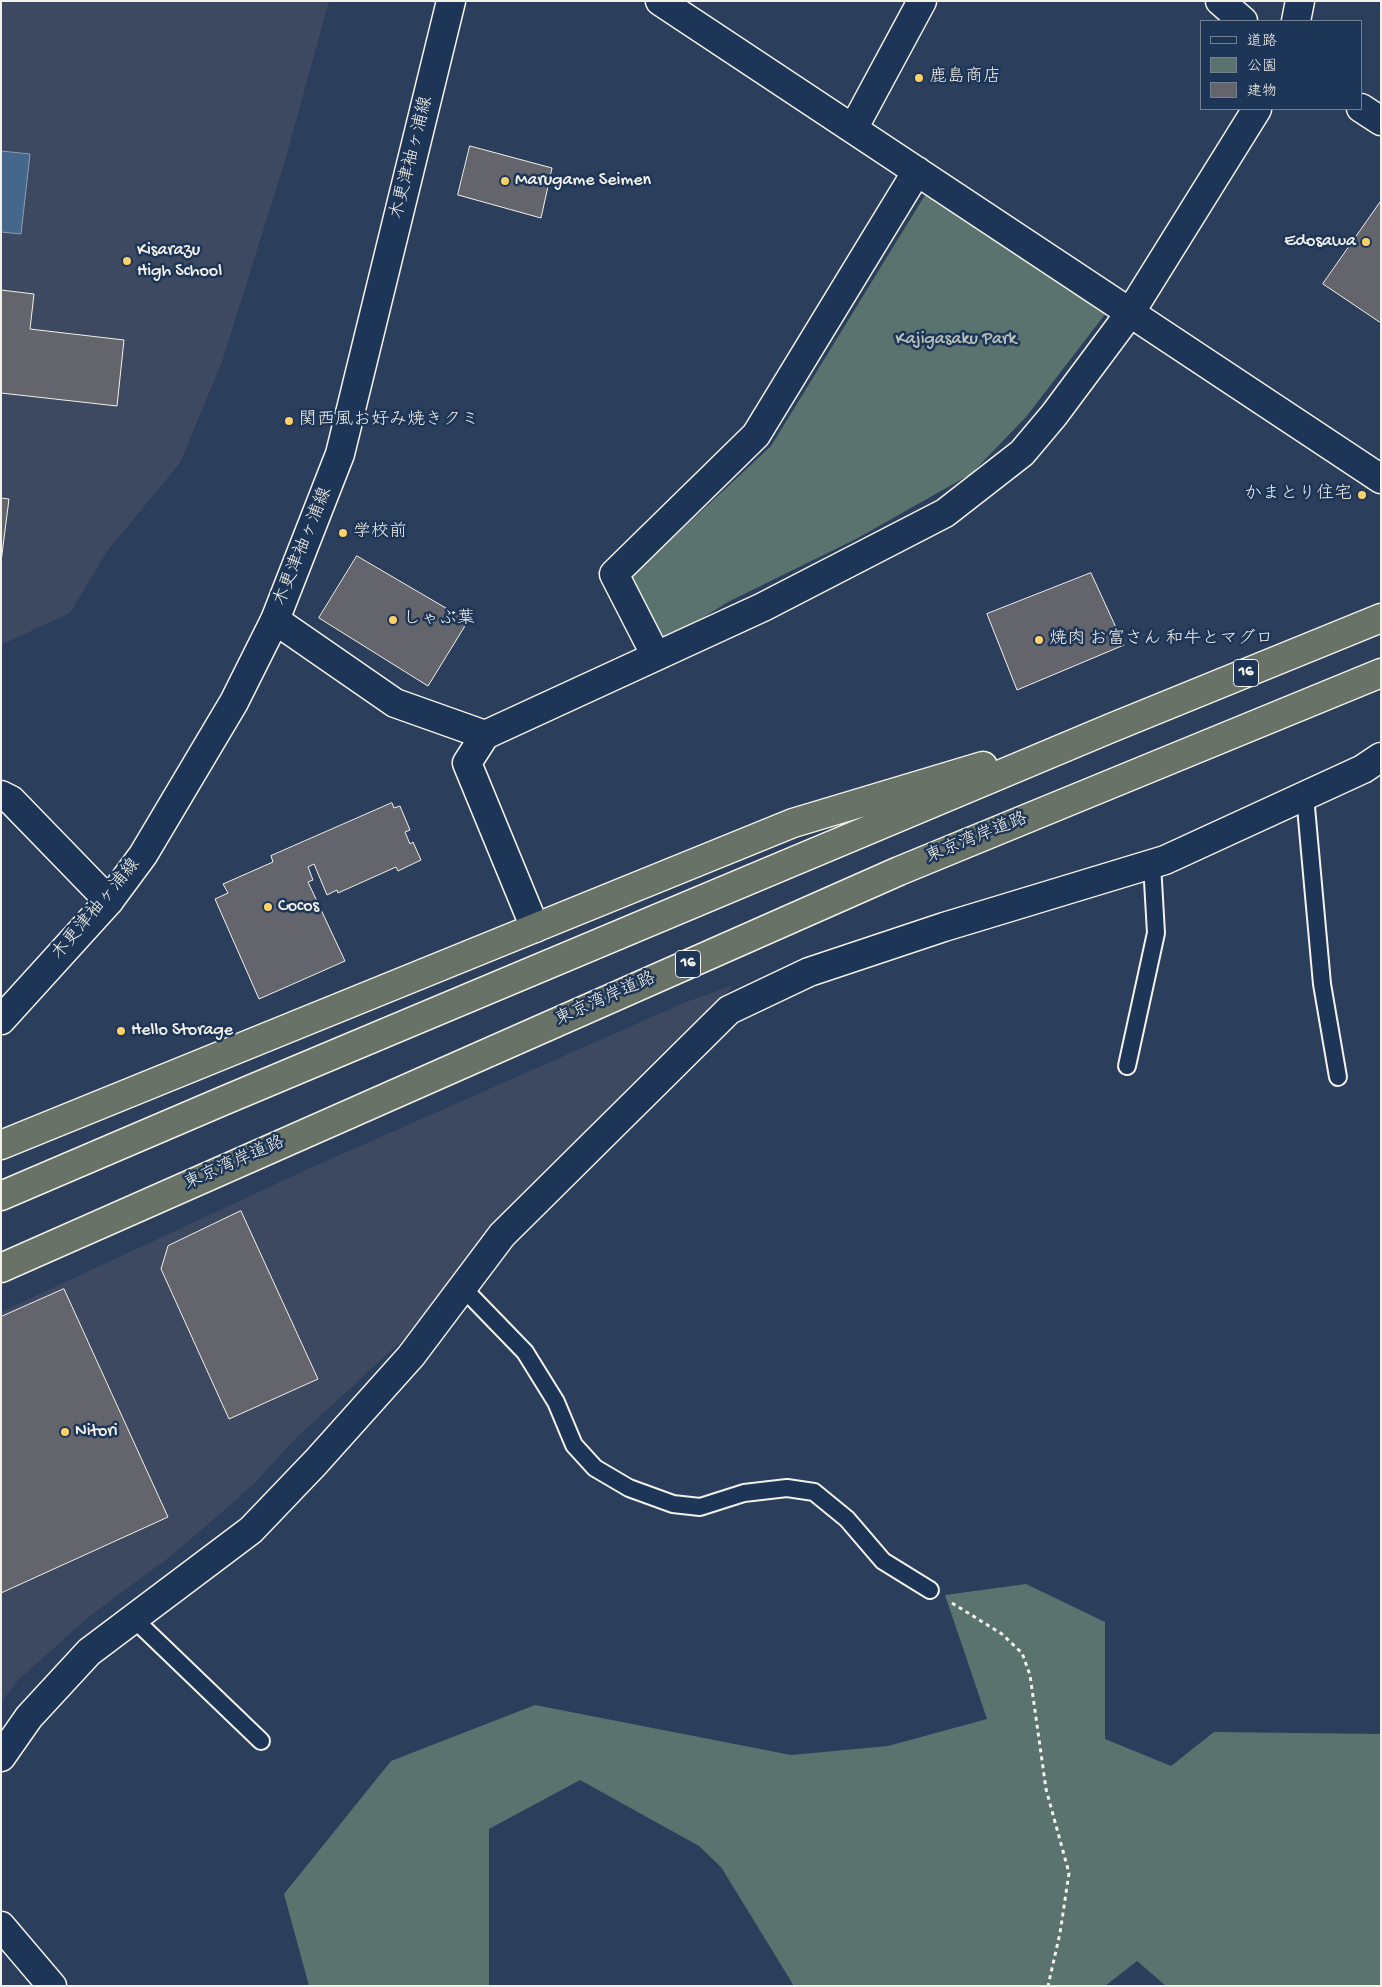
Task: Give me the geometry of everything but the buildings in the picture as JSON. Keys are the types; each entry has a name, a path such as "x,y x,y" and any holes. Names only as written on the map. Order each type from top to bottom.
{"highway":[{"name":"16","path":"1,1196 1111,728 1381,618"},
{"name":"東京湾岸道路","path":"1,1268 899,871 1381,673"},
{"name":"16","path":"1,1145 793,823 1111,728"}],"street":[{"name":"木更津袖ヶ浦線","path":"1,1020 109,901 143,855 234,702 275,620 340,454 451,1"},
{"path":"660,1 1381,479"},
{"path":"853,129 922,1"},
{"path":"1220,1 1241,20"},
{"path":"1296,20 1300,1"},
{"path":"1362,109 1381,121"},
{"path":"535,928 467,763 485,735 763,607 946,514 1022,453 1054,415 1130,313 1257,110"},
{"path":"656,656 614,574 756,435 917,171"},
{"path":"275,620 395,703 485,735"},
{"path":"1,1757 29,1717 89,1652 251,1530 316,1462 412,1356 502,1235 729,1010 809,972 944,927 1165,860 1363,769 1381,758"},
{"path":"1,794 11,800 109,901"},
{"path":"1,1926 52,1986"}],"lane":[{"path":"1305,796 1322,984 1338,1077"},
{"path":"1127,1066 1156,933 1152,864"},
{"path":"463,1288 525,1352 556,1402 574,1444 595,1468 629,1488 673,1504 700,1507 744,1493 787,1488 814,1492 847,1519 883,1560 930,1590"},
{"path":"133,1618 261,1741"}],"path":[{"path":"930,1590 1002,1634 1022,1653 1030,1675 1046,1789 1069,1873 1060,1933 1048,1986"}],"shaded area":[{"name":"Kisarazu High School","path":"1,1 329,1 285,161 222,362 180,463 108,550 70,613 1,645"},
{"path":"1,151 30,154 21,234 1,232"},
{"path":"734,985 495,1222 404,1339 295,1439 255,1483 175,1553 90,1616 19,1679 1,1703 1,1312 308,1169 686,1002"}],"green space":[{"name":"Kajigasaku Park","path":"925,195 1106,313 1026,417 971,474 856,539 728,602 664,642 631,577 771,446"},
{"path":"1026,1584 1105,1622 1105,1739 1171,1766 1214,1732 1381,1734 1381,1986 1166,1986 1137,1961 1105,1986 794,1986 721,1867 699,1846 580,1780 489,1829 489,1986 309,1986 284,1894 391,1761 535,1705 791,1755 888,1746 987,1719 945,1595"}],"place":[{"name":"鹿島商店","path":"919,78"},
{"name":"Marugame Seimen","path":"505,181"},
{"name":"Edosawa","path":"1366,242"},
{"name":"Kisarazu High School","path":"127,261"},
{"name":"関西風お好み焼きクミ","path":"289,421"},
{"name":"かまとり住宅","path":"1362,495"},
{"name":"学校前","path":"343,533"},
{"name":"しゃぶ葉","path":"393,620"},
{"name":"焼肉 お富さん 和牛とマグロ","path":"1039,640"},
{"name":"Cocos","path":"268,907"},
{"name":"Hello Storage","path":"121,1031"},
{"name":"Nitori","path":"65,1432"}]}
